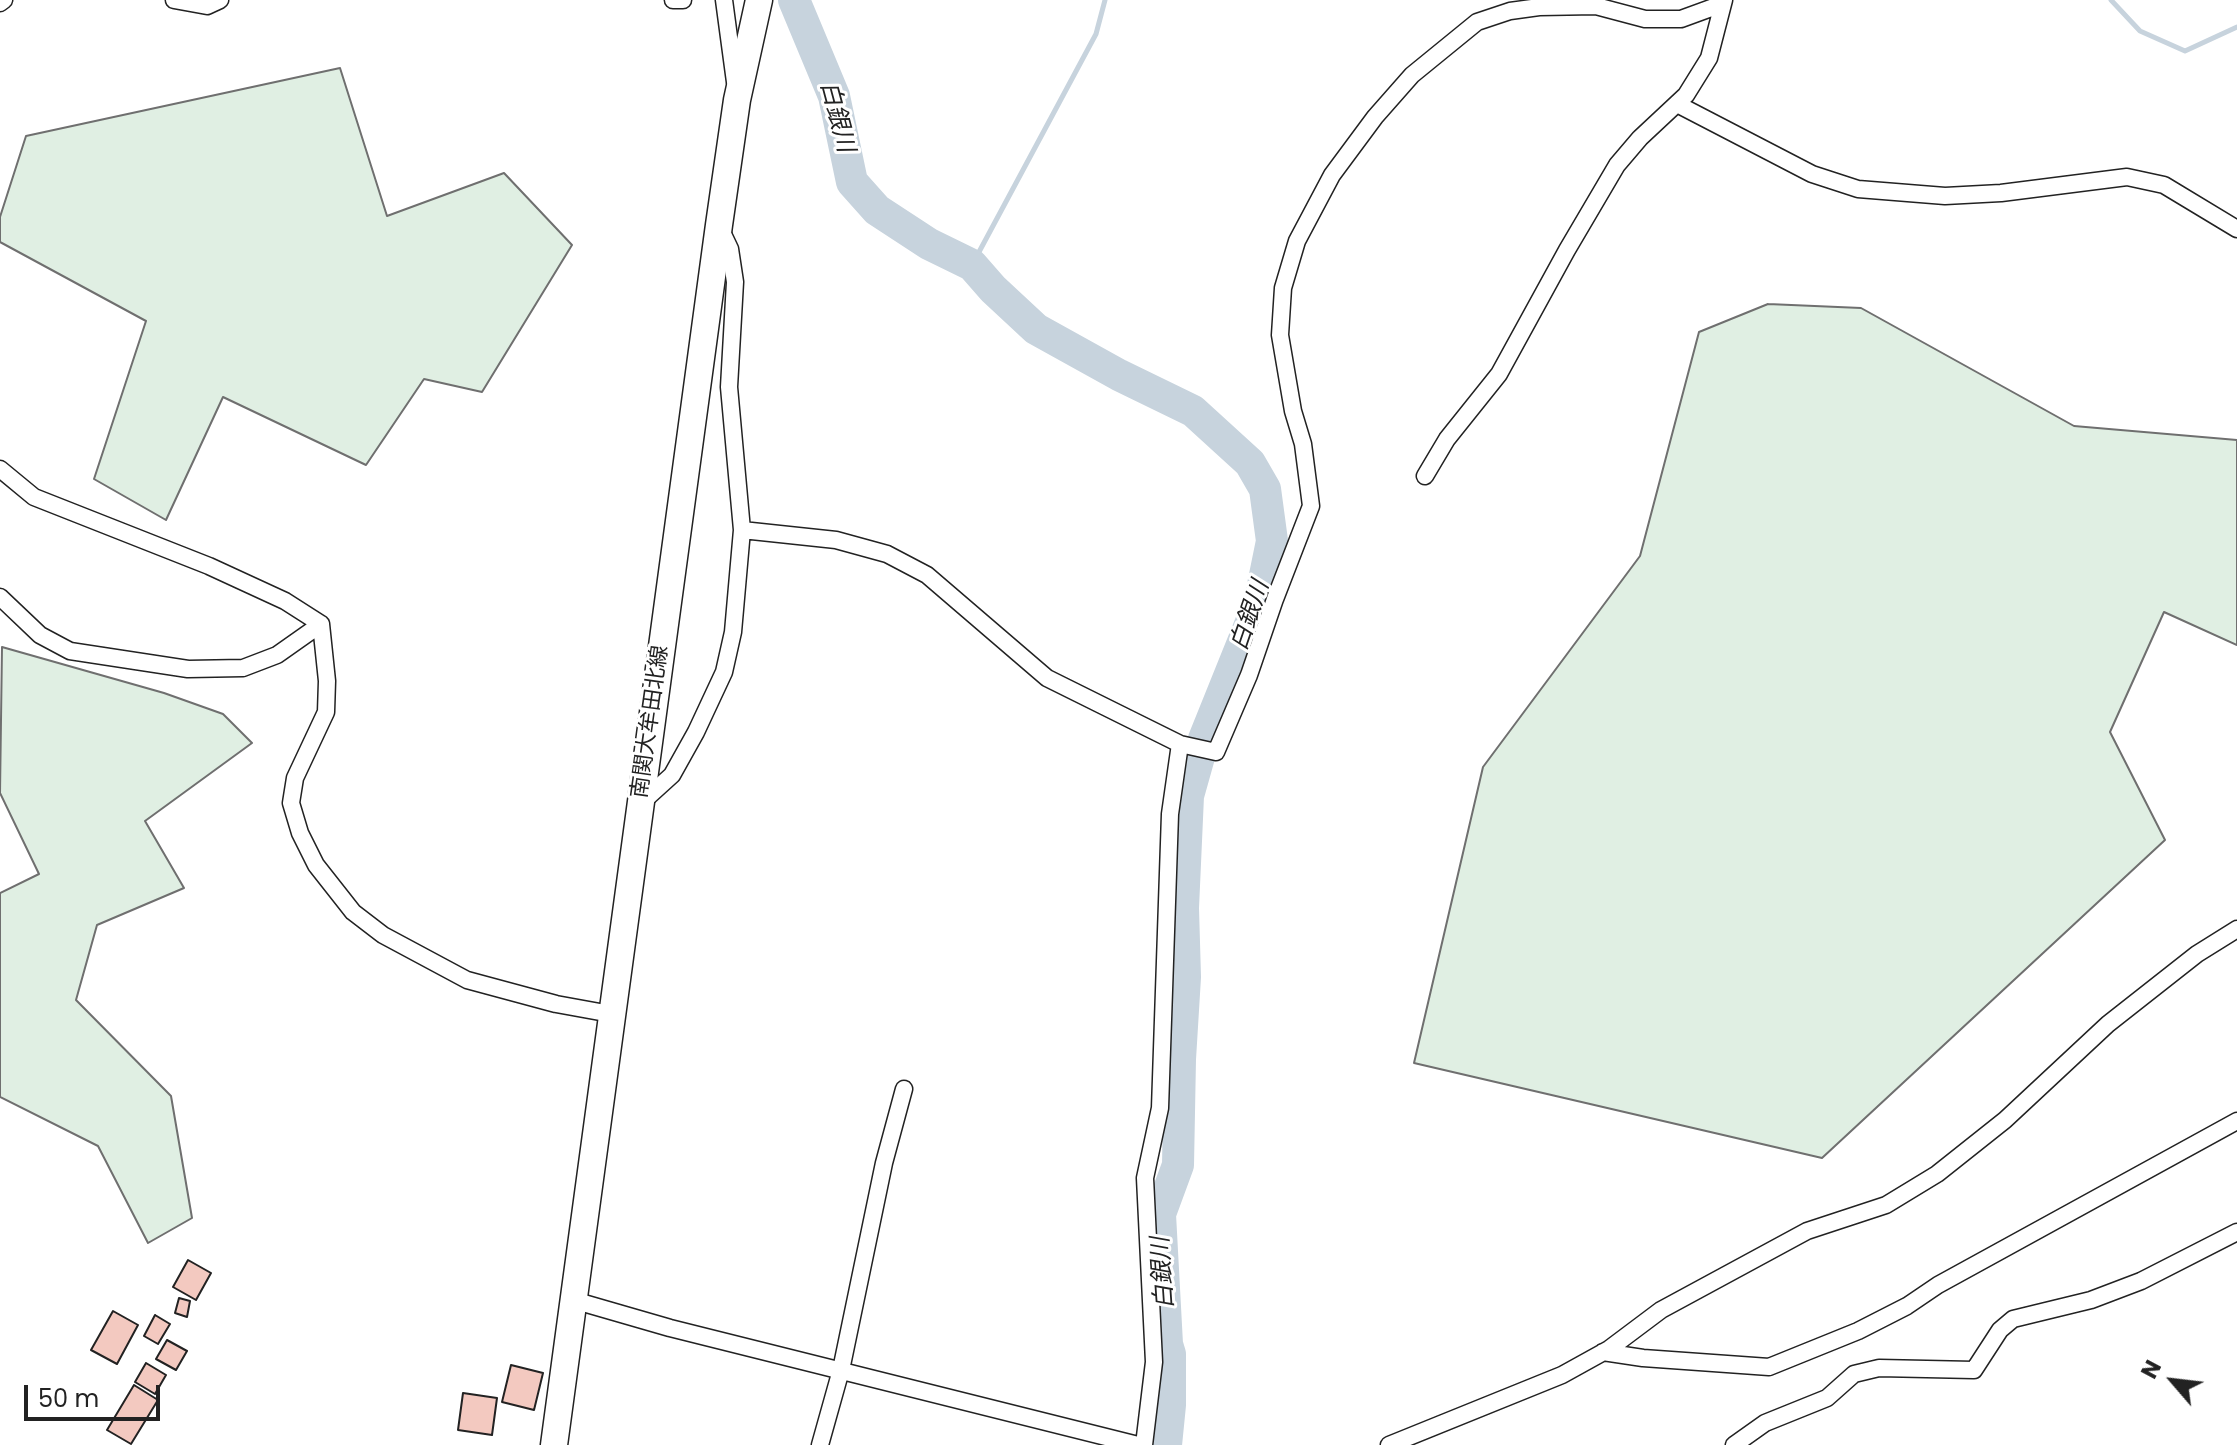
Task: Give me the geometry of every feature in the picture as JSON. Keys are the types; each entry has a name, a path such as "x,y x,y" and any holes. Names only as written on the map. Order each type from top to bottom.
{"main road":[{"name":"南関大牟田北線","path":"554,1445 719,225 737,100 759,0"}],"street":[{"path":"174,0 207,6 220,0"},
{"path":"673,0 683,0"},
{"path":"724,0 737,100"},
{"path":"1425,476 1447,439 1499,374 1617,165 1640,138 1686,95 1709,58 1723,2"},
{"path":"742,530 836,540 887,554 927,575 1047,678 1186,746 1216,752 1249,675 1311,506 1303,444 1293,411 1280,335 1283,288 1297,241 1332,175 1400,86 1477,22 1510,11 1539,7 1596,6 1645,19 1681,19 1723,2"},
{"path":"1677,104 1812,174 1858,189 1959,195 2001,193 2127,177 2164,185 2237,229"},
{"path":"640,804 672,775 724,672 733,632 742,530 729,387 735,282 730,249 719,225"},
{"path":"0,469 34,497 209,566 285,601 321,624"},
{"path":"0,597 40,635 70,651 188,669 243,668 277,655 321,624"},
{"path":"321,624 327,681 326,712 295,778 291,803 300,833 316,865 353,912 383,935 467,980 556,1004 611,1014"},
{"path":"573,1300 670,1328 1141,1445 1154,1362 1145,1178 1160,1108 1170,814 1186,746"},
{"path":"1389,1445 1562,1375 1603,1352 1661,1310 1807,1231 1886,1205 1937,1174 2005,1120 2108,1024 2197,954 2237,929"},
{"path":"820,1445 841,1370 884,1163 904,1089"},
{"path":"1603,1352 1769,1367 1858,1331 1907,1306 1951,1278 2237,1121"},
{"path":"1734,1445 1765,1423 1827,1398 1854,1374 1879,1368 1974,1370 2000,1330 2013,1319 2091,1300 2141,1281 2237,1232"}],"green space":[{"path":"340,68 387,216 504,173 572,245 482,392 424,379 366,465 223,397 166,520 94,479 146,321 0,242 0,217 26,136"},
{"path":"1768,304 1861,308 2074,426 2237,440 2237,645 2164,612 2110,732 2165,840 1822,1158 1414,1063 1483,767 1640,556 1699,332"},
{"path":"2,647 164,693 223,714 252,743 145,821 184,888 97,925 76,1000 171,1096 192,1218 148,1243 98,1146 0,1097 0,893 39,874 0,793"}],"building":[{"path":"188,1260 211,1273 196,1300 173,1287"},
{"path":"179,1298 190,1301 187,1317 175,1313"},
{"path":"113,1311 138,1325 117,1364 91,1350"},
{"path":"155,1315 170,1324 158,1344 144,1336"},
{"path":"167,1340 187,1351 176,1370 156,1359"},
{"path":"146,1363 166,1375 155,1394 135,1382"},
{"path":"511,1365 543,1373 534,1410 502,1402"},
{"path":"134,1385 158,1400 131,1444 107,1430"},
{"path":"463,1393 497,1398 492,1435 458,1430"}],"waterway":[{"name":"白銀川","path":"794,0 834,96 852,182 877,210 929,244 972,265 1036,329 1193,411 1250,463 1265,489 1272,541 1260,600 1204,739 1188,796 1178,1165 1160,1214 1170,1354 1166,1445"},
{"path":"972,265 1096,34 1105,0"},
{"path":"2111,0 2140,31 2185,51 2237,27"}]}
